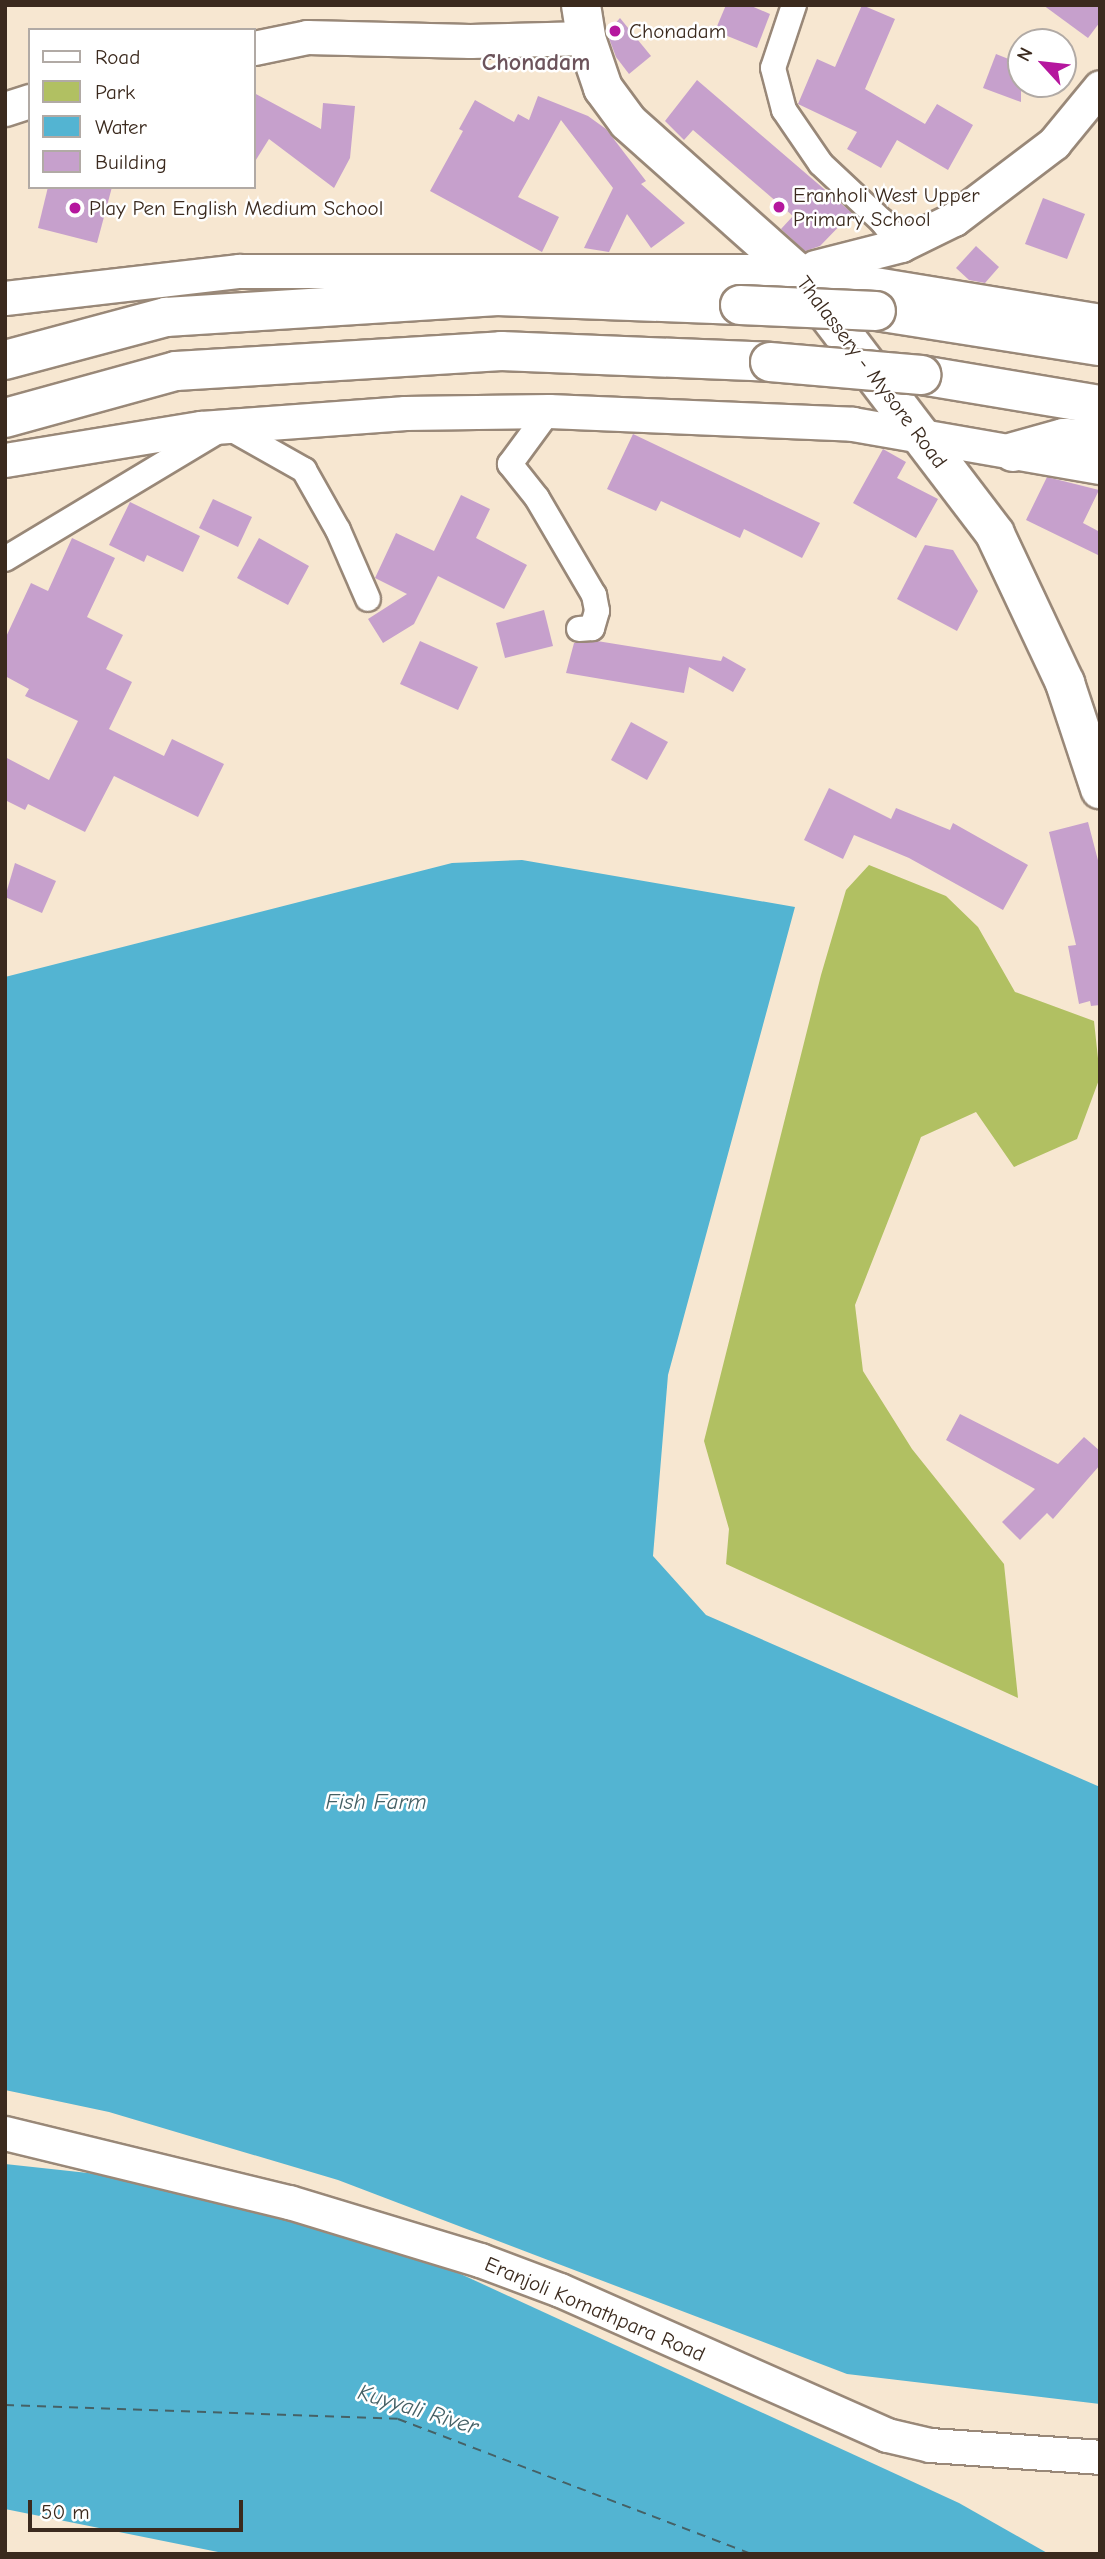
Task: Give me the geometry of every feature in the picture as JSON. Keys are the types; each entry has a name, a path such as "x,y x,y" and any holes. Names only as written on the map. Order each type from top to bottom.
{"main road":[{"name":"Thalassery - Mysore Road","path":"584,22 603,88 628,122 795,271 995,534 1065,682 1100,789"},
{"path":"5,360 166,317 497,296 876,311 1100,346"},
{"path":"1003,303 1043,323 1100,333"},
{"path":"5,418 176,371 502,351 771,362 922,375 1100,405"},
{"path":"1013,452 1064,438 1100,440"}],"street":[{"path":"794,5 773,68 784,110 821,164 882,221 901,245"},
{"path":"256,48 307,37 470,41 584,22"},
{"path":"795,271 901,245 954,219 1054,143 1100,87"},
{"path":"5,109 28,102"},
{"path":"5,298 239,271 795,271 1100,321"},
{"path":"550,411 510,464 537,498 594,595 597,611 592,628 579,629"},
{"path":"5,460 226,426 405,413 550,411 853,424 1100,467"},
{"path":"5,559 226,426"},
{"path":"226,426 304,470 338,530 368,599"},
{"name":"Eranjoli Komathpara Road","path":"5,2133 289,2202 480,2260 560,2290 887,2435 930,2445 1100,2457"}],"green space":[{"path":"869,865 946,896 978,927 1015,992 1094,1021 1100,1077 1077,1139 1014,1167 976,1112 921,1137 855,1305 863,1371 912,1449 1004,1564 1018,1698 726,1564 729,1529 704,1441 821,975 846,890"}],"water":[{"name":"Fish Farm","path":"522,860 795,907 668,1375 653,1556 706,1615 1100,1787 1100,2404 847,2374 338,2180 109,2112 5,2090 5,977 452,863"},
{"name":"Kuyyali River","path":"5,2164 125,2177 428,2259 959,2503 1049,2554 228,2554 5,2509"}],"building":[{"path":"726,5 749,5 770,14 757,48 715,31"},
{"path":"862,5 895,19 865,89 925,124 937,104 973,125 948,170 897,140 881,168 847,149 857,132 798,104 817,59 835,67"},
{"path":"1043,5 1100,5 1100,22 1088,38"},
{"path":"620,18 651,56 629,74 616,57 607,33"},
{"path":"996,54 1007,58 1007,97 983,88"},
{"path":"697,80 852,213 820,246 805,251 781,229 793,216 693,130 684,140 665,121"},
{"path":"256,94 321,129 323,103 355,106 350,158 334,188 269,139 256,160"},
{"path":"538,96 588,116 606,129 646,181 641,184 685,223 651,248 627,214 609,252 584,248 613,188 561,120 518,197 559,217 542,252 430,191 463,131 459,129 475,100 514,122 518,114 529,120"},
{"name":"Play Pen English Medium School","path":"48,189 111,189 97,243 38,228"},
{"path":"1043,198 1085,214 1067,259 1025,244"},
{"path":"976,246 999,267 985,283 969,280 956,268"},
{"path":"633,434 820,523 802,558 744,529 740,538 661,501 656,511 607,489"},
{"path":"883,449 906,462 897,478 938,499 916,538 853,503"},
{"path":"1047,477 1099,490 1083,523 1100,532 1100,556 1026,520"},
{"path":"461,495 490,509 476,538 527,565 504,609 438,576 414,624 383,643 368,619 407,594 375,578 396,533 434,551"},
{"path":"213,499 252,517 238,547 199,528"},
{"path":"130,502 200,536 183,572 147,555 144,562 109,545"},
{"path":"72,538 115,558 87,617 123,635 106,669 132,682 109,729 164,756 172,739 224,764 198,817 114,776 85,832 28,804 25,810 5,800 5,757 49,780 78,721 25,696 29,689 5,676 5,639 31,583 48,591"},
{"path":"259,538 309,566 288,605 237,578"},
{"path":"925,545 953,550 978,591 957,631 897,599"},
{"path":"544,610 553,646 505,658 496,623"},
{"path":"420,641 478,667 458,710 400,684"},
{"path":"597,641 721,661 723,656 746,669 733,692 689,667 684,693 566,673 574,643"},
{"path":"631,722 668,742 647,780 611,760"},
{"path":"829,788 891,819 896,808 950,830 953,823 1028,865 1003,910 909,858 854,835 843,859 804,840"},
{"path":"1088,822 1100,868 1100,1005 1091,1006 1090,1001 1079,1004 1068,946 1076,945 1049,832"},
{"path":"15,863 56,881 42,913 5,897"},
{"path":"960,1414 1058,1464 1084,1437 1100,1451 1100,1465 1053,1519 1047,1513 1020,1540 1002,1522 1035,1489 946,1440"}],"ferry route":[{"path":"5,2405 398,2419 751,2554"}],"place":[{"name":"Chonadam","path":"615,31"},
{"name":"Eranholi West Upper Primary School","path":"779,207"},
{"name":"Play Pen English Medium School","path":"75,208"}],"district":[{"name":"Chonadam","path":"536,63"}]}
